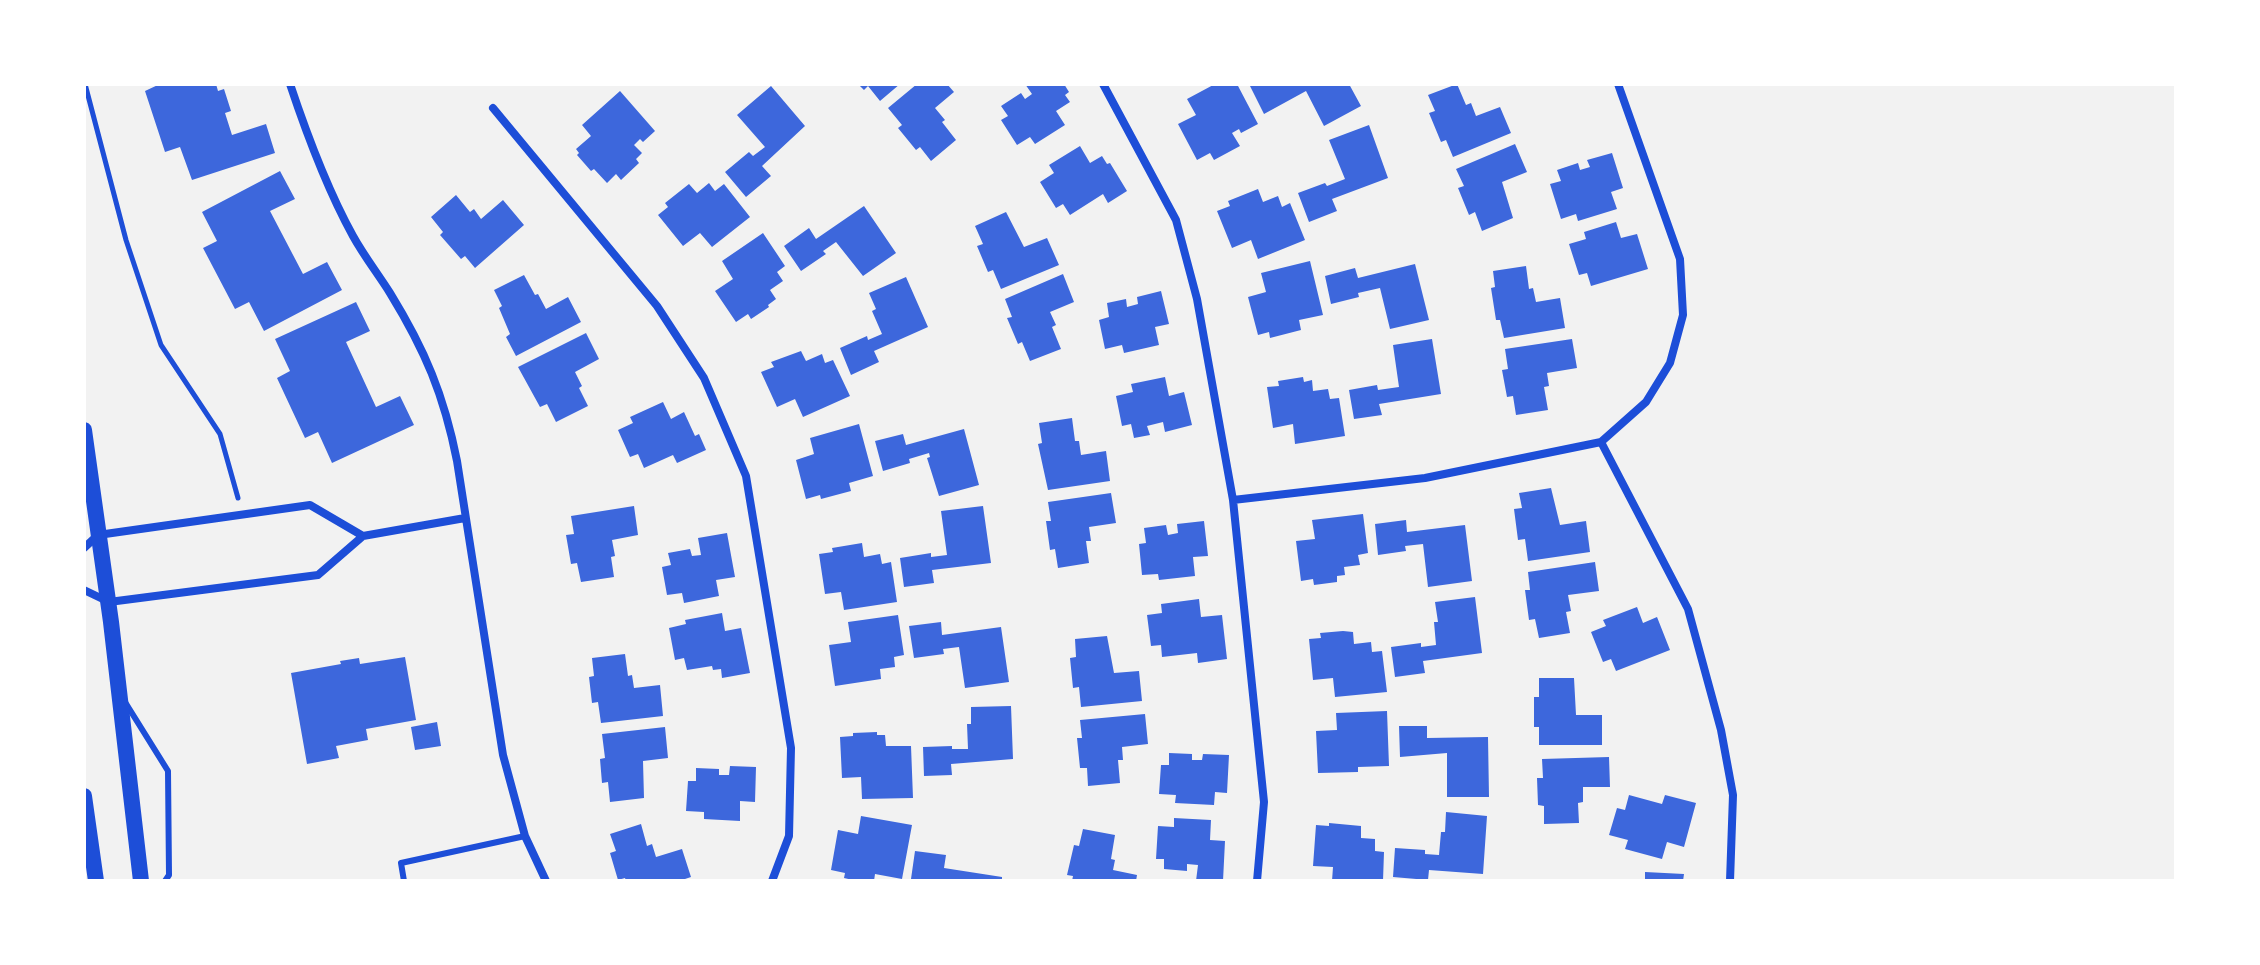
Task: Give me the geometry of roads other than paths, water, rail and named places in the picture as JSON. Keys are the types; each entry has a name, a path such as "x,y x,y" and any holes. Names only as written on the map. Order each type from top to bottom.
{"main road":[{"path":"84,430 121,695 141,881"},
{"path":"84,796 96,881"}],"street":[{"path":"290,84 307,132 353,237 390,292 436,380 452,436 503,755 525,836 546,881"},
{"path":"1103,84 1176,220 1197,299 1233,500 1264,802 1257,881"},
{"path":"1233,500 1425,478 1601,442 1646,402 1670,363 1683,315 1680,259 1618,84"},
{"path":"493,108 657,306 704,378 746,476 791,748 789,836 772,881"},
{"path":"1601,442 1688,609 1721,730 1733,795 1730,881"},
{"path":"84,548 98,535 310,505 363,536"},
{"path":"84,590 109,602 318,575 363,536 465,518"}],"lane":[{"path":"121,695 168,771 169,875 165,881"},
{"path":"404,881 401,863 525,836"}]}
